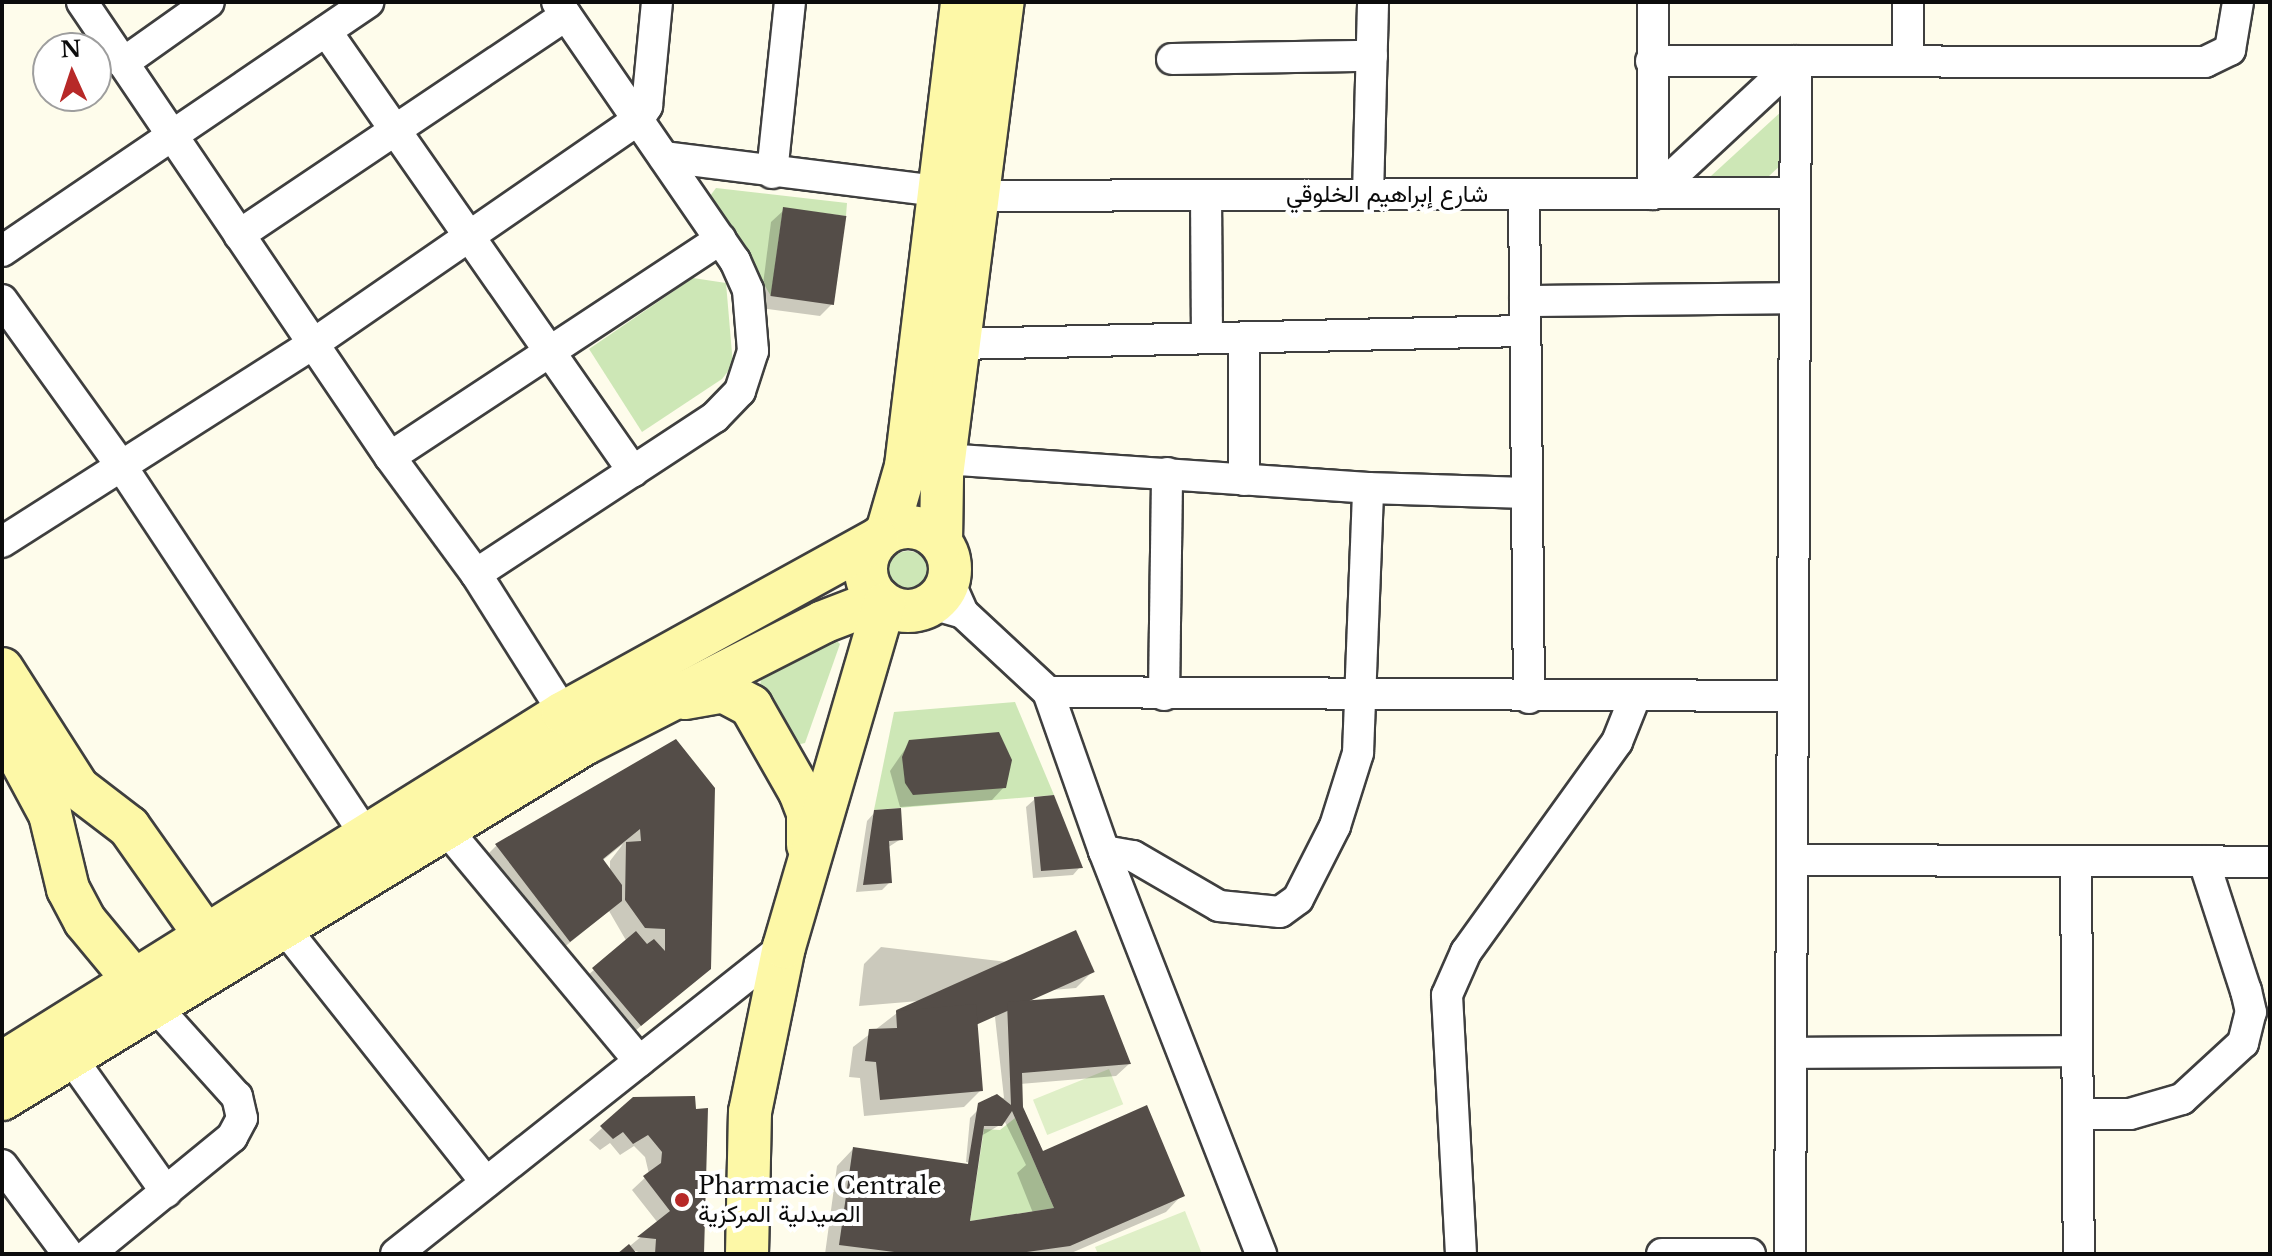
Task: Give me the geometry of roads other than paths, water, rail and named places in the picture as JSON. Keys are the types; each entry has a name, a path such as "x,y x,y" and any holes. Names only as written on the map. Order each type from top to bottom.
{"main road":[{"path":"747,1254 750,1112 784,947 857,704 924,593 959,344 962,2"},
{"path":"924,593 871,590 866,564 882,536 906,466 958,195 1003,2"},
{"path":"2,1063 146,996 217,952 366,836 573,728 882,536 921,529 924,593"},
{"path":"643,714 823,622 924,593"},
{"path":"2,669 78,788 129,827 217,952"},
{"path":"217,952 286,930 446,829 573,728 643,714 706,691 738,696 751,706 808,813 807,866"},
{"path":"2,725 42,795 55,830 68,889 102,946 146,996"},
{"path":"55,830 99,803"},
{"path":"2,1099 72,1059 146,996"}],"street":[{"path":"82,2 390,457 476,574 573,728"},
{"path":"123,63 209,2"},
{"path":"2,251 368,2"},
{"path":"2,542 120,464 313,344 638,120 647,106 657,2"},
{"path":"772,173 790,2"},
{"path":"1368,195 1373,2"},
{"path":"1653,2 1653,194"},
{"path":"1908,2 1908,60"},
{"path":"1651,61 2205,62 2230,50 2238,2"},
{"path":"239,235 397,131 562,8 720,239 748,290 753,323 749,373 715,417 476,574"},
{"path":"326,31 633,471"},
{"path":"1172,59 1372,56"},
{"path":"1790,1254 1796,61"},
{"path":"1653,194 1796,61"},
{"name":"شارع إبراهيم الخلوقي","path":"664,157 958,195 1795,193"},
{"path":"1524,194 1529,698"},
{"path":"1206,195 1207,338"},
{"path":"390,457 720,239"},
{"path":"1525,301 1795,298"},
{"path":"2,300 120,464 366,836"},
{"path":"959,344 1525,331"},
{"path":"1244,338 1244,480"},
{"path":"944,459 1368,488 1527,493"},
{"path":"1164,695 1167,473"},
{"path":"1104,851 1133,856 1219,906 1280,912 1298,899 1314,874 1352,783 1362,696 1368,488"},
{"path":"924,593 1048,692 1104,851 1261,1254"},
{"path":"1048,692 1529,698 1793,696"},
{"path":"1461,1254 1447,995 1466,952 1617,742 1635,697"},
{"path":"446,829 639,1061"},
{"path":"1792,860 2270,862"},
{"path":"2076,861 2079,1254"},
{"path":"2078,1114 2130,1114 2182,1099 2243,1043 2260,1014 2204,862"},
{"path":"286,930 486,1182"},
{"path":"396,1254 784,947"},
{"path":"89,1254 232,1137 242,1118 237,1097 146,996"},
{"path":"1791,1053 2077,1051"},
{"path":"72,1059 166,1192"},
{"path":"2,1165 68,1254"},
{"path":"1662,1254 1750,1254"}],"place":[{"name":"Pharmacie Centrale الصيدلية المركزية","path":"682,1200"}]}
